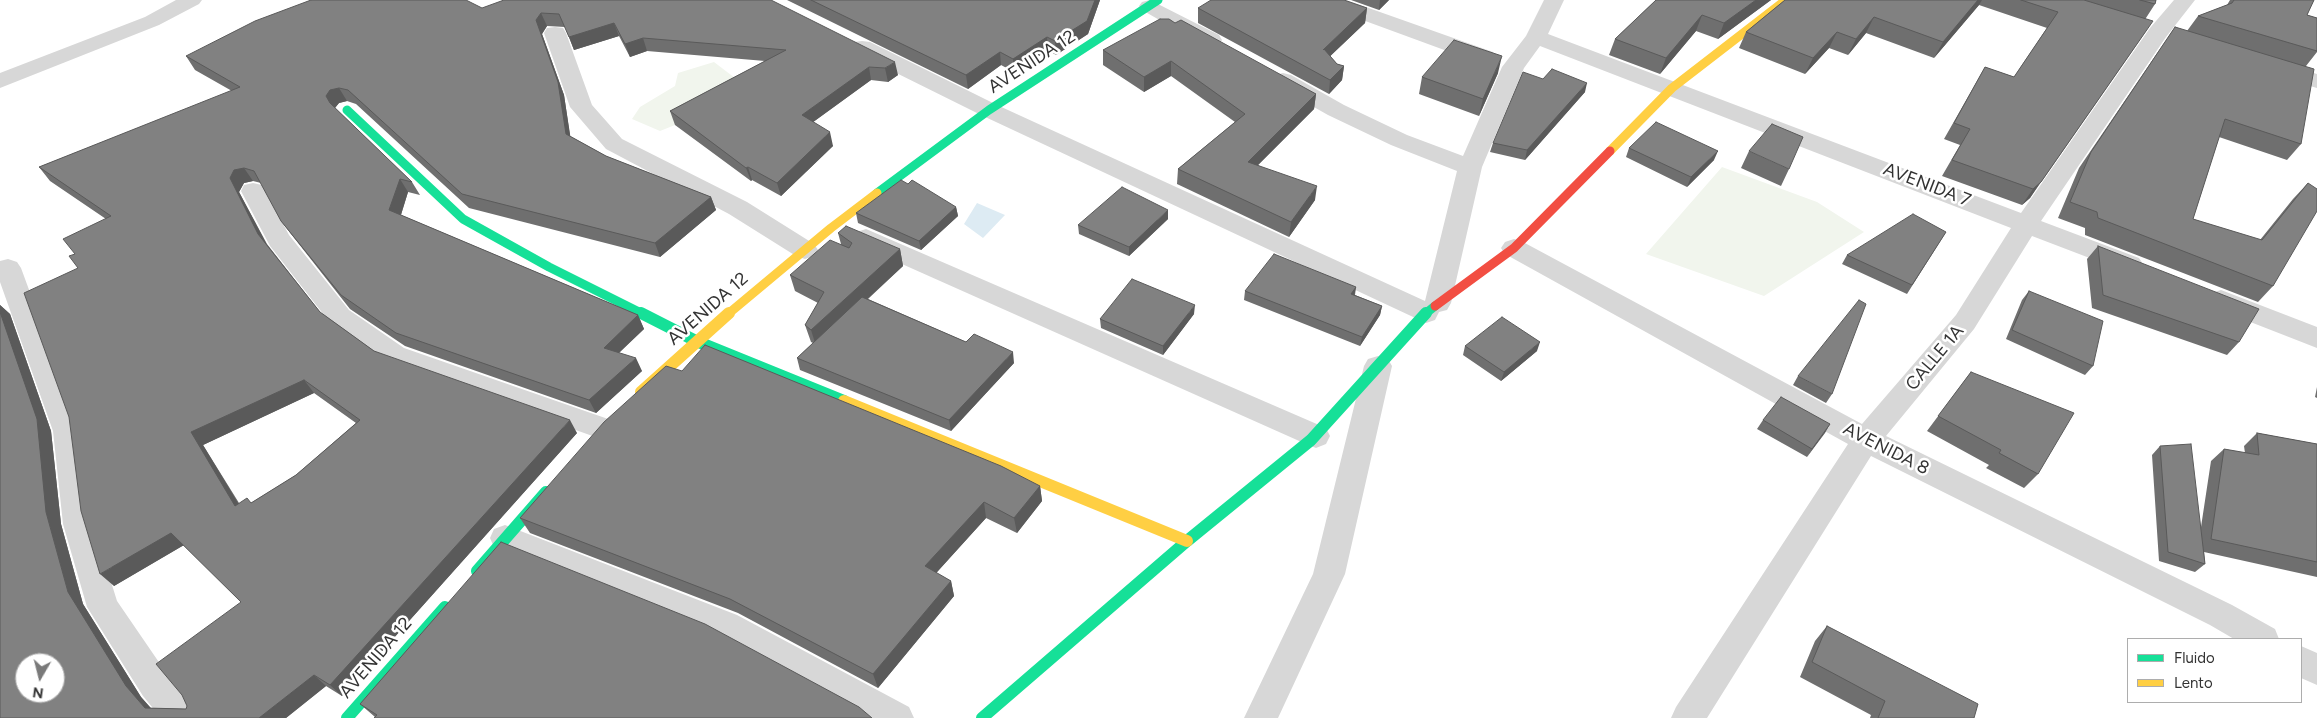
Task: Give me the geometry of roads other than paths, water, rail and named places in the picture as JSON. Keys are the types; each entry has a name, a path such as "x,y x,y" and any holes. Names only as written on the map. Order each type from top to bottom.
{"street":[{"path":"0,81 152,21 192,0"},
{"path":"1326,0 1513,67"},
{"path":"1432,308 1470,167 1513,67 1536,37 1554,0"},
{"path":"982,718 1187,541 1316,436 1432,308 1514,248 1672,88 1786,0"},
{"name":"CALLE 1A","path":"1688,718 1866,440 1965,322 2027,223 2158,33 2184,0"},
{"path":"1154,3 1226,48"},
{"name":"AVENIDA 12","path":"631,402 696,341 836,224 989,110 1154,3"},
{"path":"555,33 581,107 614,144 738,208 805,250"},
{"name":"AVENIDA 7","path":"1536,37 2027,223 2154,274"},
{"path":"846,39 989,110 1432,308"},
{"path":"2261,64 2317,81"},
{"path":"1268,72 1336,110 1399,140 1470,167"},
{"path":"347,110 462,219 549,267 696,341 1187,541"},
{"path":"253,191 279,240 340,317 394,355 602,428"},
{"path":"836,224 1316,436"},
{"name":"AVENIDA 8","path":"1514,248 1866,440 2221,615 2261,638"},
{"path":"8,268 67,431 78,524 103,607 155,685 183,718"},
{"path":"2199,292 2317,338"},
{"path":"1261,718 1329,574 1378,366"},
{"path":"472,576 556,480"},
{"path":"505,538 725,625 897,718"},
{"name":"AVENIDA 12","path":"347,718 452,598"},
{"path":"2302,662 2317,670"}]}
